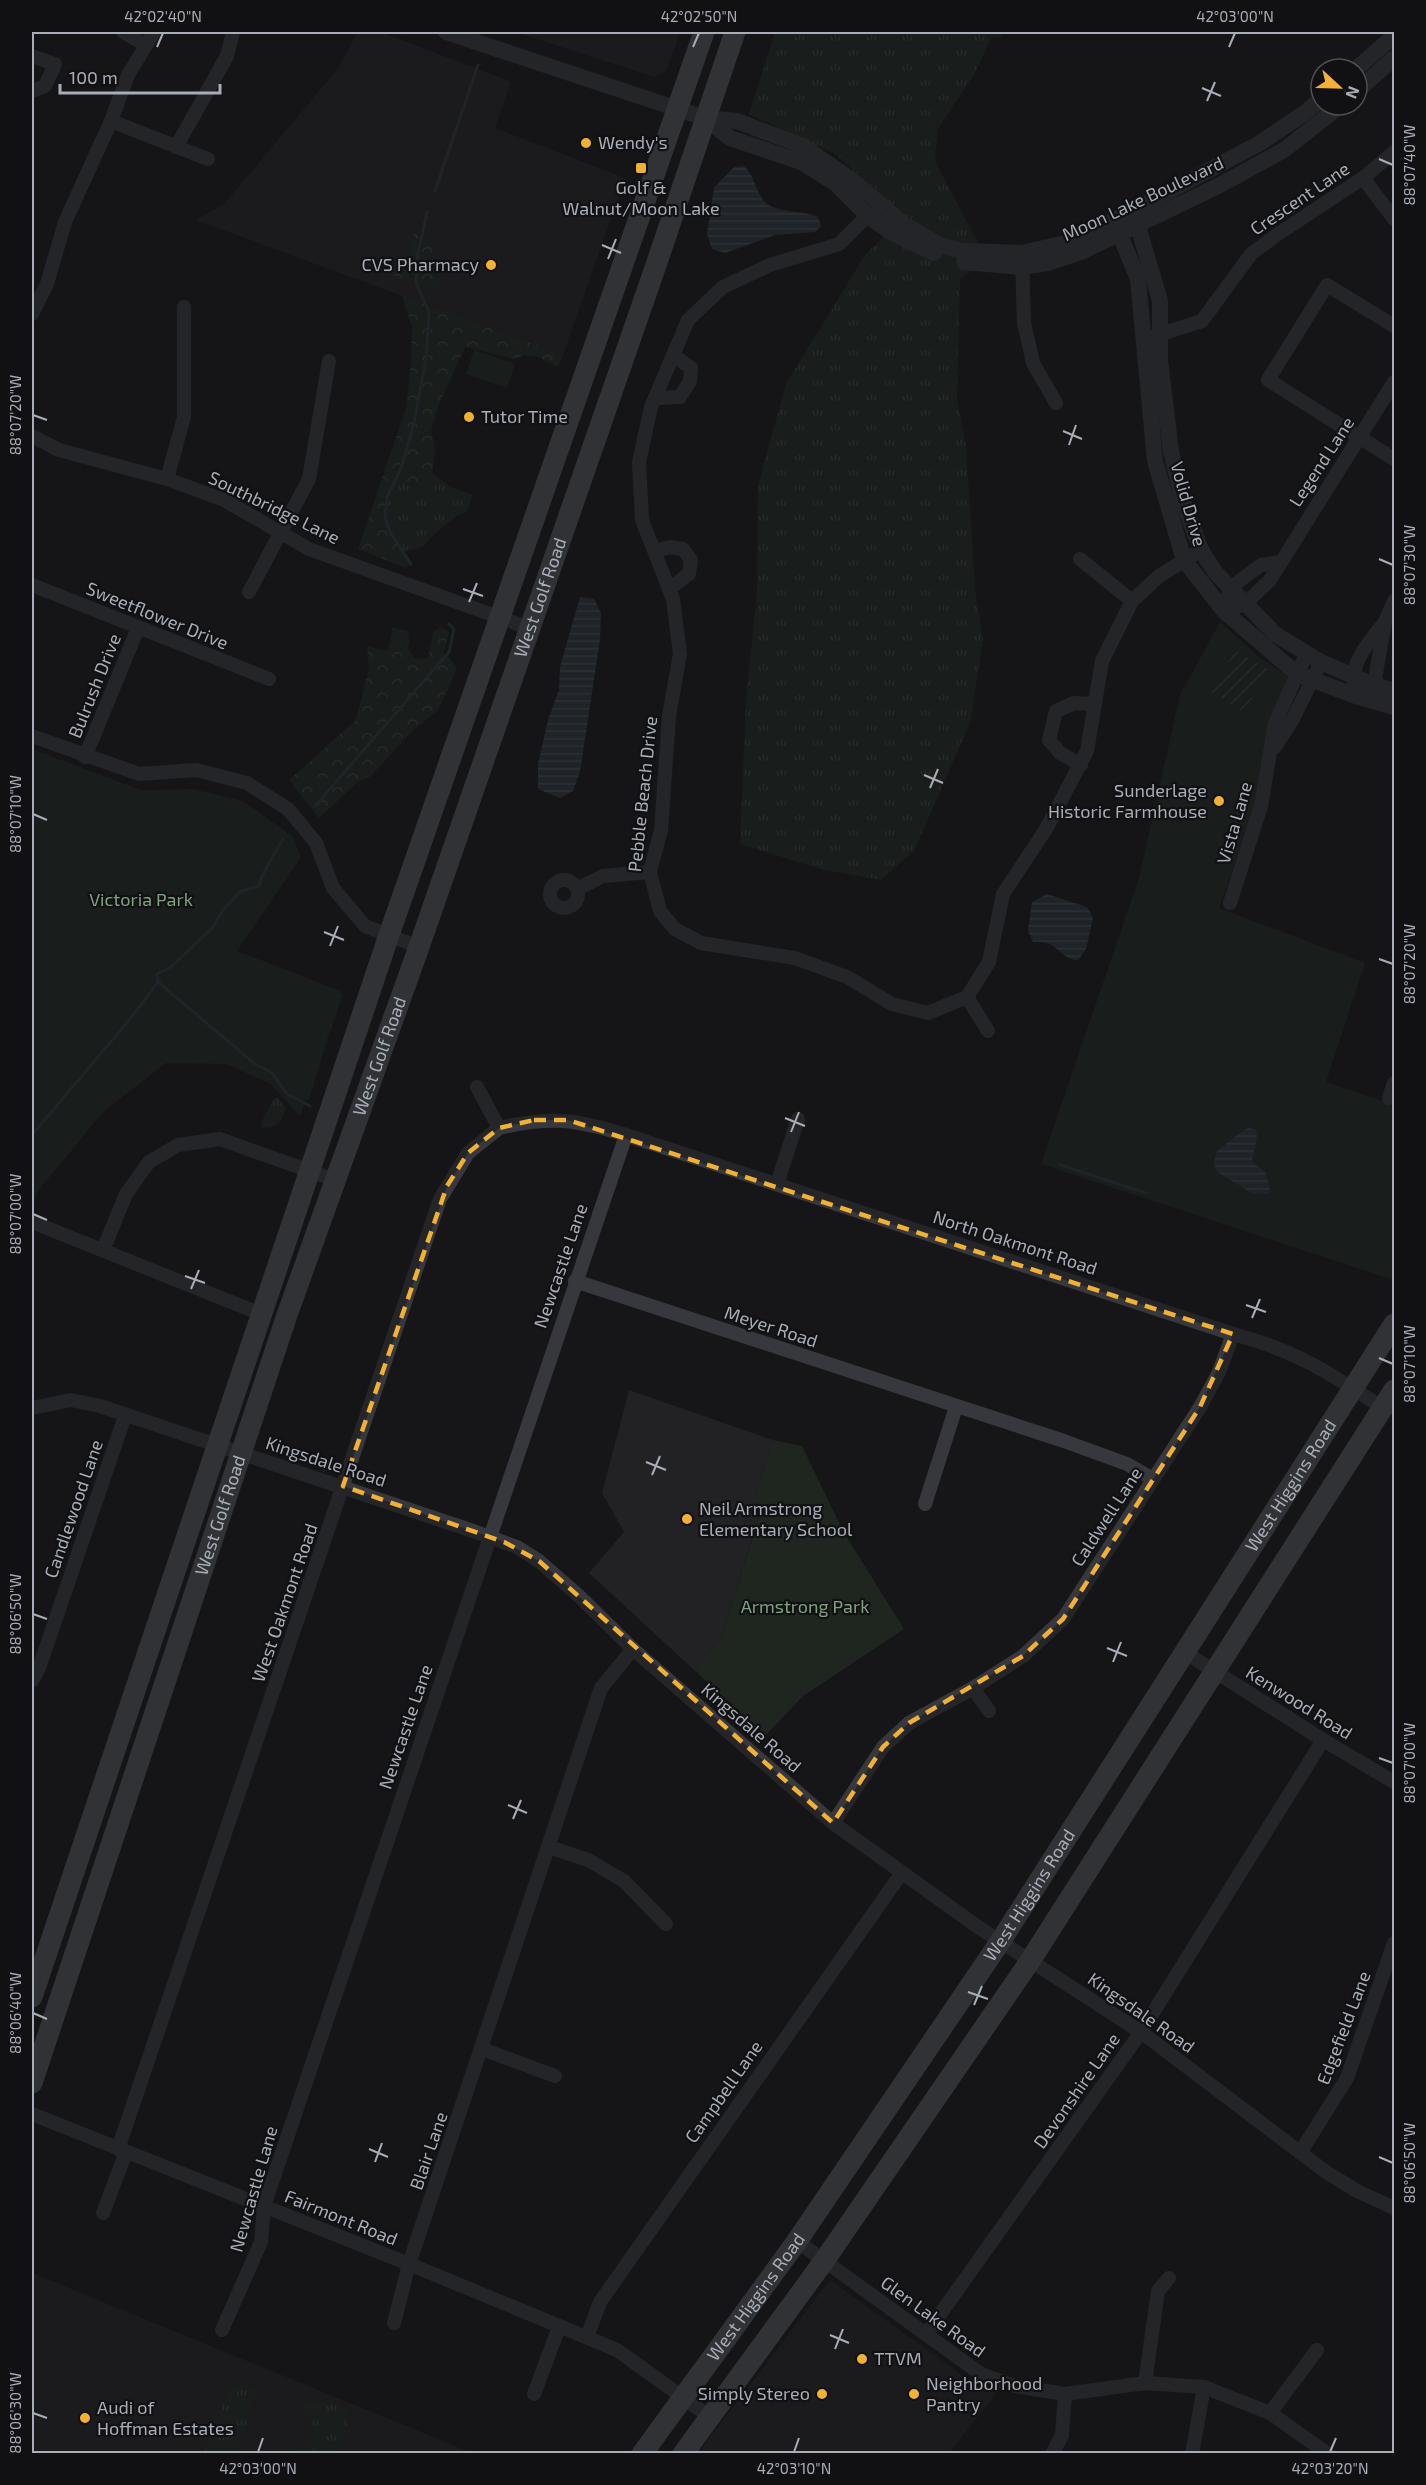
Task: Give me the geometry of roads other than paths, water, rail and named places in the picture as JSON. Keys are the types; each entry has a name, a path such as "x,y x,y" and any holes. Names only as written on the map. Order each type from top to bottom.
{"main road":[{"name":"West Golf Road","path":"32,1997 389,935 498,617 704,32"},
{"name":"West Golf Road","path":"32,2083 241,1453 654,272 735,32"},
{"name":"West Higgins Road","path":"642,2454 797,2241 1000,1942 1186,1653 1352,1387 1395,1324"},
{"name":"West Higgins Road","path":"683,2454 824,2260 1030,1961 1395,1390"}],"street":[{"path":"123,32 146,45"},
{"path":"32,314 47,284 65,222 111,121 128,75 154,32"},
{"path":"176,147 227,56 233,32"},
{"name":"Moon Lake Boulevard","path":"446,32 705,118 737,121 803,146 853,181 873,210 939,245 962,251 1048,263 1120,235 1218,186 1284,150 1326,117"},
{"path":"1369,58 1395,36"},
{"path":"32,56 55,64 45,86 32,91"},
{"path":"1369,80 1395,58"},
{"name":"Moon Lake Boulevard","path":"1022,260 1070,242 1119,219 1260,143 1309,109"},
{"path":"111,121 208,159"},
{"name":"Crescent Lane","path":"1152,337 1202,321 1251,254 1363,178 1395,152"},
{"path":"1363,178 1395,219"},
{"name":"Pebble Beach Drive","path":"873,210 839,244 770,265 723,287 688,320 655,398 639,462 642,520 673,599 680,654 669,716 662,830 650,872 660,911 675,929 701,943 795,958 847,977 892,1004 928,1013 967,997"},
{"name":"Volid Drive","path":"1138,226 1160,301 1152,337 1155,460 1184,560 1224,611 1305,677 1356,696 1395,706"},
{"name":"Volid Drive","path":"1120,235 1138,279 1152,337 1171,451 1183,502 1201,550 1215,572 1275,634 1314,659 1374,685 1395,691"},
{"path":"1022,260 1024,323 1033,363 1056,403"},
{"path":"1395,326 1327,285 1268,380 1395,459"},
{"path":"167,479 184,417 184,307"},
{"path":"655,398 680,397 690,381 691,368 673,355"},
{"path":"249,592 309,479 329,361"},
{"name":"Legend Lane","path":"1224,611 1245,604 1270,580 1395,382"},
{"name":"Southbridge Lane","path":"32,436 59,450 167,479 224,500 309,549 530,627"},
{"path":"655,551 670,547 683,549 691,560 689,574 669,589"},
{"path":"988,1031 967,997 989,962 1003,894 1046,829 1087,751 1102,661 1132,601 1160,576 1201,550"},
{"path":"1080,559 1132,601"},
{"path":"1224,611 1230,588 1261,565 1280,562"},
{"name":"Sweetflower Drive","path":"32,585 269,680"},
{"path":"1385,622 1374,685 1356,696 1353,676 1366,646 1385,622 1395,601"},
{"name":"Bulrush Drive","path":"85,757 138,628"},
{"name":"Vista Lane","path":"1230,903 1261,806 1275,723 1314,659"},
{"path":"1081,765 1060,753 1049,740 1056,711 1074,703 1095,704"},
{"path":"32,736 85,757 139,774 196,770 248,783 288,809 316,843 333,888 365,926 419,947"},
{"path":"577,889 603,876 650,872"},
{"path":"1389,1098 1395,1083"},
{"path":"477,1088 499,1128"},
{"path":"777,1184 798,1119"},
{"name":"North Oakmont Road","path":"499,1128 534,1120 568,1120 626,1135 1233,1334 1262,1341 1302,1356 1383,1408"},
{"name":"West Oakmont Road","path":"122,2151 440,1199 468,1153 499,1128"},
{"name":"Newcastle Lane","path":"222,2330 261,2242 264,2206 626,1135"},
{"path":"103,1250 126,1194 149,1162 178,1145 220,1139 335,1180"},
{"path":"32,1222 261,1314"},
{"name":"Meyer Road","path":"575,1281 1064,1441 1127,1464 1153,1479"},
{"name":"Caldwell Lane","path":"833,1823 883,1747 909,1723 973,1688 1023,1656 1063,1619 1219,1372 1233,1334"},
{"name":"Kingsdale Road","path":"32,1408 71,1400 100,1406 343,1486 517,1547 539,1561 633,1649 833,1823 901,1874 1000,1942 1141,2032 1300,2153 1342,2182 1395,2208"},
{"path":"925,1504 956,1407"},
{"name":"Candlewood Lane","path":"32,1682 39,1668 126,1416"},
{"name":"Blair Lane","path":"409,2264 601,1688 633,1649"},
{"name":"Kenwood Road","path":"1186,1653 1323,1740 1395,1782"},
{"path":"973,1688 988,1711"},
{"name":"Devonshire Lane","path":"926,2334 1141,2032 1323,1740"},
{"path":"549,1847 588,1860 624,1881 666,1924"},
{"name":"Campbell Lane","path":"587,2337 600,2302 901,1874"},
{"name":"Edgefield Lane","path":"1300,2153 1347,2078 1395,1943"},
{"path":"482,2049 555,2076"},
{"name":"Fairmont Road","path":"32,2114 409,2264 617,2350 710,2417"},
{"path":"103,2212 122,2151"},
{"name":"Glen Lake Road","path":"797,2241 981,2374 1015,2386 1065,2394 1145,2383 1204,2387 1270,2413 1328,2454"},
{"name":"Fairmont Road","path":"394,2323 409,2264"},
{"path":"1145,2383 1158,2291 1169,2278"},
{"path":"534,2394 559,2326"},
{"path":"1270,2413 1317,2350"},
{"path":"1192,2454 1204,2387"},
{"path":"1052,2454 1062,2435 1065,2394"}],"waterway":[{"path":"435,191 478,65"},
{"path":"411,564 391,534 385,517 387,497 402,466 414,423 426,359 429,312 416,283 418,253 427,212"},
{"path":"315,806 449,652 454,629 449,624"},
{"path":"32,1135 130,1019 158,982 157,974 171,967 212,928 223,910 241,891 259,886 283,839"},
{"path":"158,982 255,1064 271,1072 287,1094 310,1106"},
{"path":"1058,1164 1146,1193"}],"place":[{"name":"Wendy's","path":"586,143"},
{"name":"Golf & Walnut/Moon Lake","path":"641,168"},
{"name":"CVS Pharmacy","path":"491,265"},
{"name":"Tutor Time","path":"469,417"},
{"name":"Sunderlage Historic Farmhouse","path":"1219,801"},
{"name":"Neil Armstrong Elementary School","path":"687,1519"},
{"name":"TTVM","path":"862,2359"},
{"name":"Simply Stereo","path":"822,2394"},
{"name":"Neighborhood Pantry","path":"914,2394"},
{"name":"Audi of Hoffman Estates","path":"85,2418"}],"park label":[{"name":"Victoria Park","path":"141,900"},
{"name":"Armstrong Park","path":"805,1607"}]}
